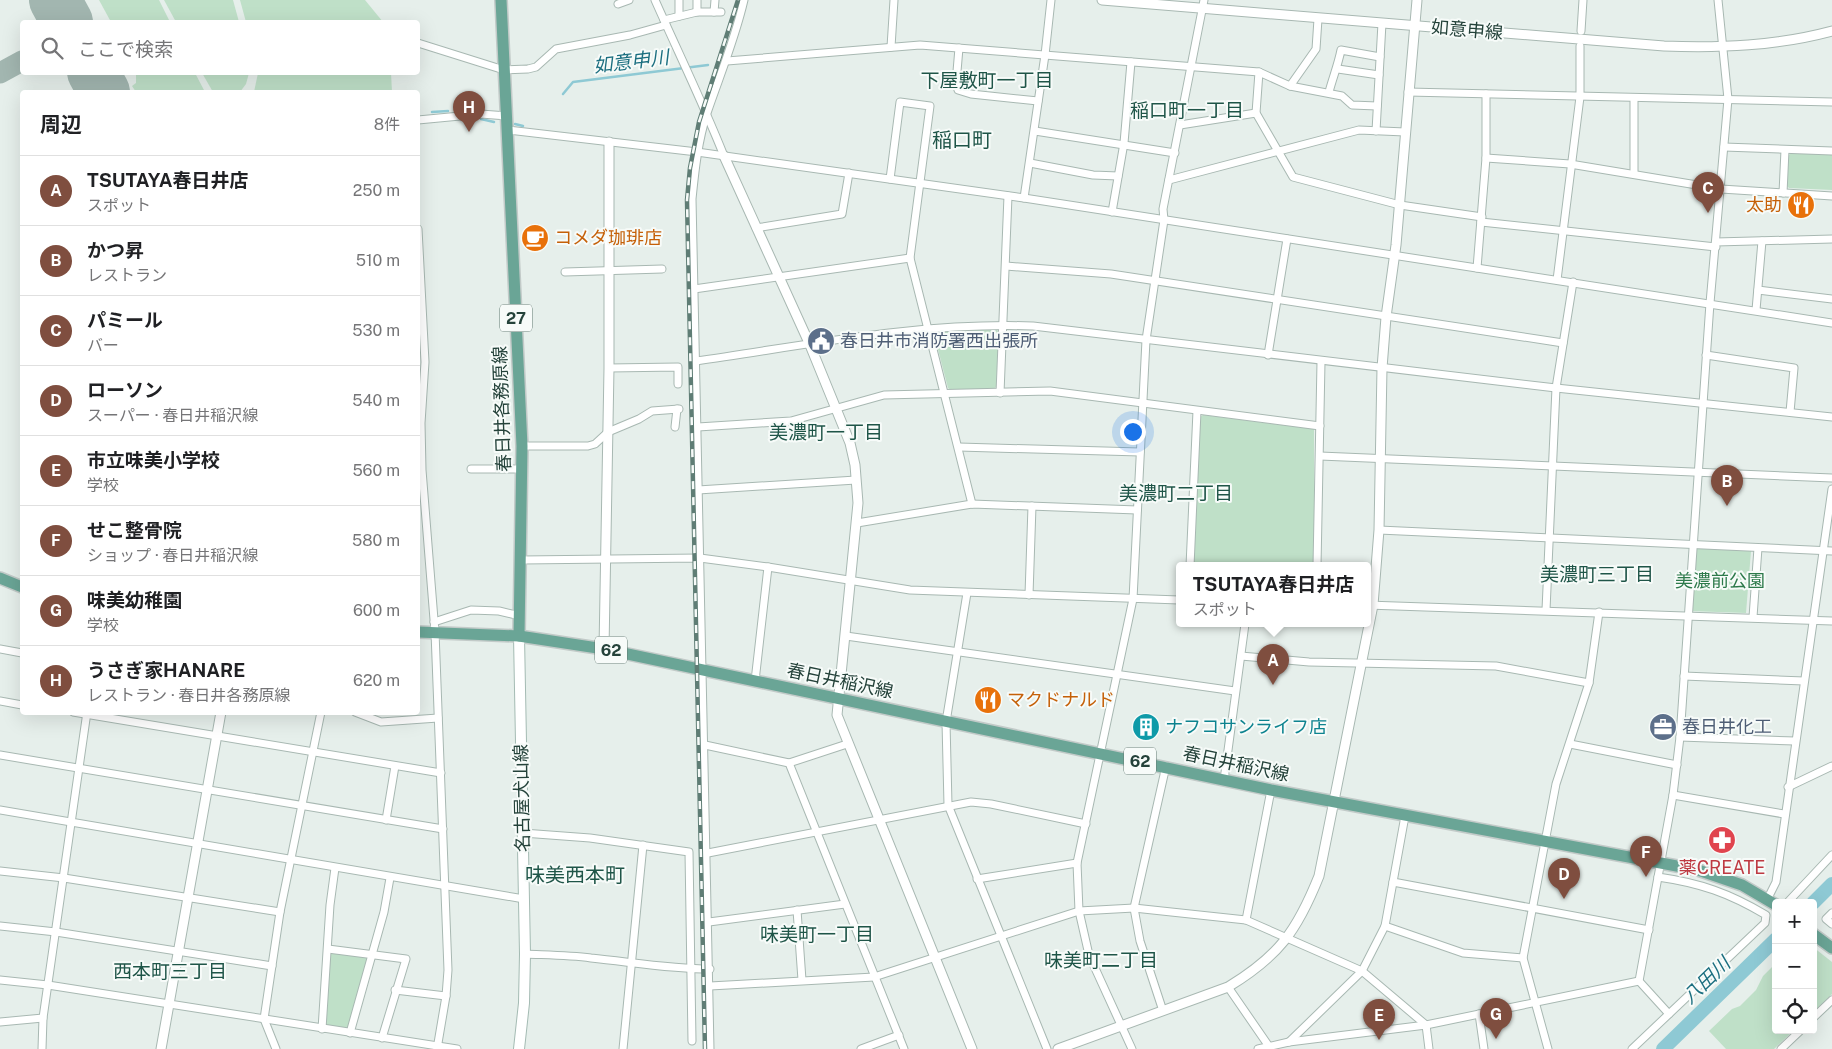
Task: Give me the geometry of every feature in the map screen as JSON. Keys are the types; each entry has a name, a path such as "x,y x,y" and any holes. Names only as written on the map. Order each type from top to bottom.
{"main road":[{"name":"春日井各務原線","path":"501,0 522,446 522,560 519,636"},
{"path":"0,578 20,586"},
{"name":"春日井稲沢線","path":"420,631 434,627 519,636 604,649 946,722 1166,766 1271,790 1661,862 1721,876 1742,885 1772,903"},
{"name":"名古屋犬山線","path":"518,1049 524,1003 525,954 519,636"},
{"path":"1817,937 1832,948"}],"street":[{"path":"618,4 629,0"},
{"path":"655,0 707,113 756,228 810,344 850,443 858,503 857,524 836,714 972,1049"},
{"path":"679,0 679,16"},
{"path":"697,0 697,12"},
{"path":"420,44 504,70 528,69 536,67 556,49 630,35 679,16 697,12 718,12 715,0"},
{"path":"710,1049 708,853 692,199 697,152 707,113 727,61 744,0"},
{"path":"891,47 894,0"},
{"path":"1024,198 1045,55 1050,0"},
{"name":"如意申線","path":"1102,0 1203,4 1318,18 1664,46 1722,47 1787,41 1832,31"},
{"path":"1371,597 1379,530 1382,368 1386,317 1400,205 1417,0"},
{"path":"1581,31 1584,0"},
{"path":"1639,981 1673,794 1680,737 1702,404 1728,99 1718,0"},
{"path":"1132,1049 1089,955 1079,911 1078,863 1133,598 1146,340 1169,180 1203,4"},
{"path":"1290,86 1316,49 1318,18"},
{"path":"1376,131 1382,23"},
{"path":"727,61 920,45 1259,72 1290,86 1342,96 1352,105 1377,106"},
{"path":"1557,280 1570,164 1580,97 1580,46"},
{"path":"959,48 956,83 958,90 971,94 1038,102"},
{"path":"1329,92 1334,72 1338,69 1341,50 1380,57"},
{"path":"1112,212 1124,144 1131,62"},
{"path":"1338,69 1379,74"},
{"path":"1259,72 1256,113 1293,177 1400,205 1482,219 1563,229 1716,245 1762,241 1832,239"},
{"path":"1408,92 1832,102"},
{"path":"1477,268 1486,158 1486,94"},
{"path":"1634,98 1634,174"},
{"path":"890,179 900,102 930,106 910,258 972,504"},
{"path":"1180,125 1256,113"},
{"path":"420,120 481,114 507,116"},
{"path":"508,130 697,152 1024,198 1832,323"},
{"path":"1169,180 1359,130 1406,132"},
{"path":"1035,131 1175,153"},
{"path":"604,649 609,368 609,142"},
{"path":"1724,147 1832,151"},
{"path":"1783,193 1785,150"},
{"path":"1486,158 1570,164 1721,189 1832,196"},
{"path":"1030,163 1093,175 1118,176"},
{"path":"756,228 842,214 849,173"},
{"path":"1000,393 1008,196"},
{"path":"1268,355 1287,239"},
{"path":"1756,310 1762,241"},
{"path":"694,289 910,258"},
{"path":"1006,266 1111,274 1563,343"},
{"path":"420,267 425,362 421,423 422,470 434,627 448,970 446,996 437,1047"},
{"path":"565,272 662,269"},
{"path":"1546,610 1556,388 1573,282"},
{"path":"1758,290 1832,299"},
{"path":"696,361 927,327 1033,326 1321,362 1702,404 1832,416"},
{"path":"1706,354 1794,368 1790,412"},
{"path":"1318,562 1321,362"},
{"path":"609,368 678,367 678,384"},
{"path":"698,427 791,421 884,395 1050,391 1320,426"},
{"path":"522,446 588,446 595,444 608,432 639,420 652,411 678,409 675,427"},
{"path":"1190,562 1197,411"},
{"path":"958,447 1140,452"},
{"path":"1320,456 1380,457 1832,478"},
{"path":"471,469 522,469"},
{"path":"698,490 856,480"},
{"path":"1773,899 1832,489"},
{"path":"857,524 972,504 1137,510"},
{"path":"1029,595 1032,506"},
{"path":"1379,530 1832,551"},
{"path":"1753,617 1758,548"},
{"path":"522,560 700,558 910,590 1176,600"},
{"path":"755,681 768,567"},
{"path":"967,593 946,722 948,805 999,936 1047,1049"},
{"path":"1371,605 1832,621"},
{"path":"434,627 471,610 499,611 520,616"},
{"path":"1548,1049 1523,958 1543,841 1556,784 1589,684 1599,612"},
{"path":"1224,780 1245,627"},
{"path":"1058,1049 1228,987 1263,964 1288,938 1306,909 1319,876 1367,627"},
{"path":"846,636 1235,691"},
{"path":"0,649 20,653"},
{"path":"1241,656 1309,662 1496,666 1589,684"},
{"path":"1684,676 1804,681"},
{"path":"0,702 20,705"},
{"path":"42,1049 43,1018 87,715"},
{"path":"93,715 441,773"},
{"path":"161,1049 220,715"},
{"path":"273,1048 264,1019 280,912 320,715"},
{"path":"363,715 381,722 438,718"},
{"path":"1680,737 1795,741"},
{"path":"705,745 789,763 847,744"},
{"path":"1570,744 1677,765"},
{"path":"0,755 302,807 443,829"},
{"path":"789,763 904,1049"},
{"path":"386,820 394,766"},
{"path":"1164,1011 1140,941 1134,908 1166,766"},
{"path":"1788,788 1832,766"},
{"path":"1246,920 1271,790"},
{"path":"1673,794 1784,814"},
{"path":"708,853 971,802 991,804 1086,824"},
{"path":"0,810 524,900"},
{"path":"1288,1042 1362,971 1385,926 1405,816"},
{"path":"523,833 643,845 689,852 689,969 692,1041"},
{"path":"623,1049 643,845"},
{"path":"1791,899 1832,855"},
{"path":"977,878 1078,863"},
{"path":"322,1029 330,905 335,868"},
{"path":"0,871 64,878 280,912"},
{"path":"1632,1049 1765,923 1766,915 1738,898 1702,885 1658,877"},
{"path":"350,1033 384,912 390,878"},
{"path":"1393,882 1649,930"},
{"path":"709,922 845,904"},
{"path":"710,986 874,977 1079,911 1134,908 1246,920 1362,971 1426,1025 1428,1049"},
{"path":"797,910 802,980"},
{"path":"1832,913 1826,919 1832,924"},
{"path":"0,926 56,932 272,966"},
{"path":"1385,926 1463,953 1523,958"},
{"path":"328,949 406,959 382,1038"},
{"path":"525,954 590,958 689,969 710,969"},
{"path":"0,980 48,985 457,1049"},
{"path":"1639,981 1669,1014"},
{"path":"1258,1049 1288,1042 1426,1025 1639,981"},
{"path":"1228,987 1268,1047"},
{"path":"396,990 446,996"},
{"path":"1817,1014 1832,1000"},
{"path":"1479,1014 1484,1049"},
{"path":"0,1022 43,1018"},
{"path":"1781,1049 1797,1034"},
{"path":"861,1049 898,1035"}],"green space":[{"path":"99,0 159,0 169,20 110,20"},
{"path":"164,0 233,0 238,20 175,20"},
{"path":"240,0 365,0 381,20 245,20"},
{"path":"136,75 196,75 204,90 135,90 132,86 136,83"},
{"path":"203,75 248,75 246,84 242,90 212,90"},
{"path":"258,75 391,75 392,90 254,90"},
{"path":"1791,153 1832,155 1832,190 1789,188 1787,186 1788,156"},
{"path":"996,329 999,332 996,387 993,389 951,390 948,388 934,334 936,331"},
{"path":"1203,415 1314,429 1314,562 1193,562 1200,417"},
{"name":"美濃前公園","path":"1695,548 1751,551 1746,613 1690,611"},
{"path":"1817,950 1832,962 1832,994 1817,1008"},
{"path":"332,951 365,956 367,959 346,1029 327,1026 324,1022 329,954"},
{"path":"1772,967 1772,1034 1790,1034 1774,1049 1726,1049 1709,1031 1732,1009 1740,1006 1756,990 1763,976"}],"waterway":[{"name":"如意申川","path":"563,94 573,82 708,65"},
{"name":"如意申川","path":"456,110 470,109"},
{"name":"如意申川","path":"432,112 448,111"},
{"name":"如意申川","path":"481,119 494,122"},
{"name":"如意申川","path":"515,124 523,126"},
{"name":"八田川","path":"1817,899 1832,884"},
{"name":"八田川","path":"1663,1049 1772,943"}],"taxiway":[{"path":"48,20 54,0"},
{"path":"0,73 20,62"}],"runway":[{"path":"55,0 66,20"},
{"path":"95,75 103,90"}],"railway":[{"path":"705,1049 687,200 690,168 699,122 738,0"}],"place":[{"name":"うさぎ家HANARE","path":"469,132"},
{"name":"太助","path":"1801,205"},
{"name":"パミール","path":"1708,213"},
{"name":"コメダ珈琲店","path":"535,238"},
{"name":"春日井市消防署西出張所","path":"821,341"},
{"name":"かつ昇","path":"1727,506"},
{"name":"TSUTAYA春日井店","path":"1273,685"},
{"name":"マクドナルド","path":"988,700"},
{"name":"ナフコサンライフ店","path":"1146,727"},
{"name":"春日井化工","path":"1663,727"},
{"name":"薬CREATE","path":"1722,840"},
{"name":"せこ整骨院","path":"1646,877"},
{"name":"ローソン","path":"1564,899"},
{"name":"味美幼稚園","path":"1496,1039"},
{"name":"市立味美小学校","path":"1379,1040"}],"district":[{"name":"下屋敷町一丁目","path":"987,80"},
{"name":"稲口町一丁目","path":"1187,110"},
{"name":"稲口町","path":"962,140"},
{"name":"美濃町一丁目","path":"826,432"},
{"name":"美濃町二丁目","path":"1176,493"},
{"name":"美濃町三丁目","path":"1597,574"},
{"name":"味美西本町","path":"575,875"},
{"name":"味美町一丁目","path":"817,934"},
{"name":"味美町二丁目","path":"1101,960"},
{"name":"西本町三丁目","path":"170,971"}]}
